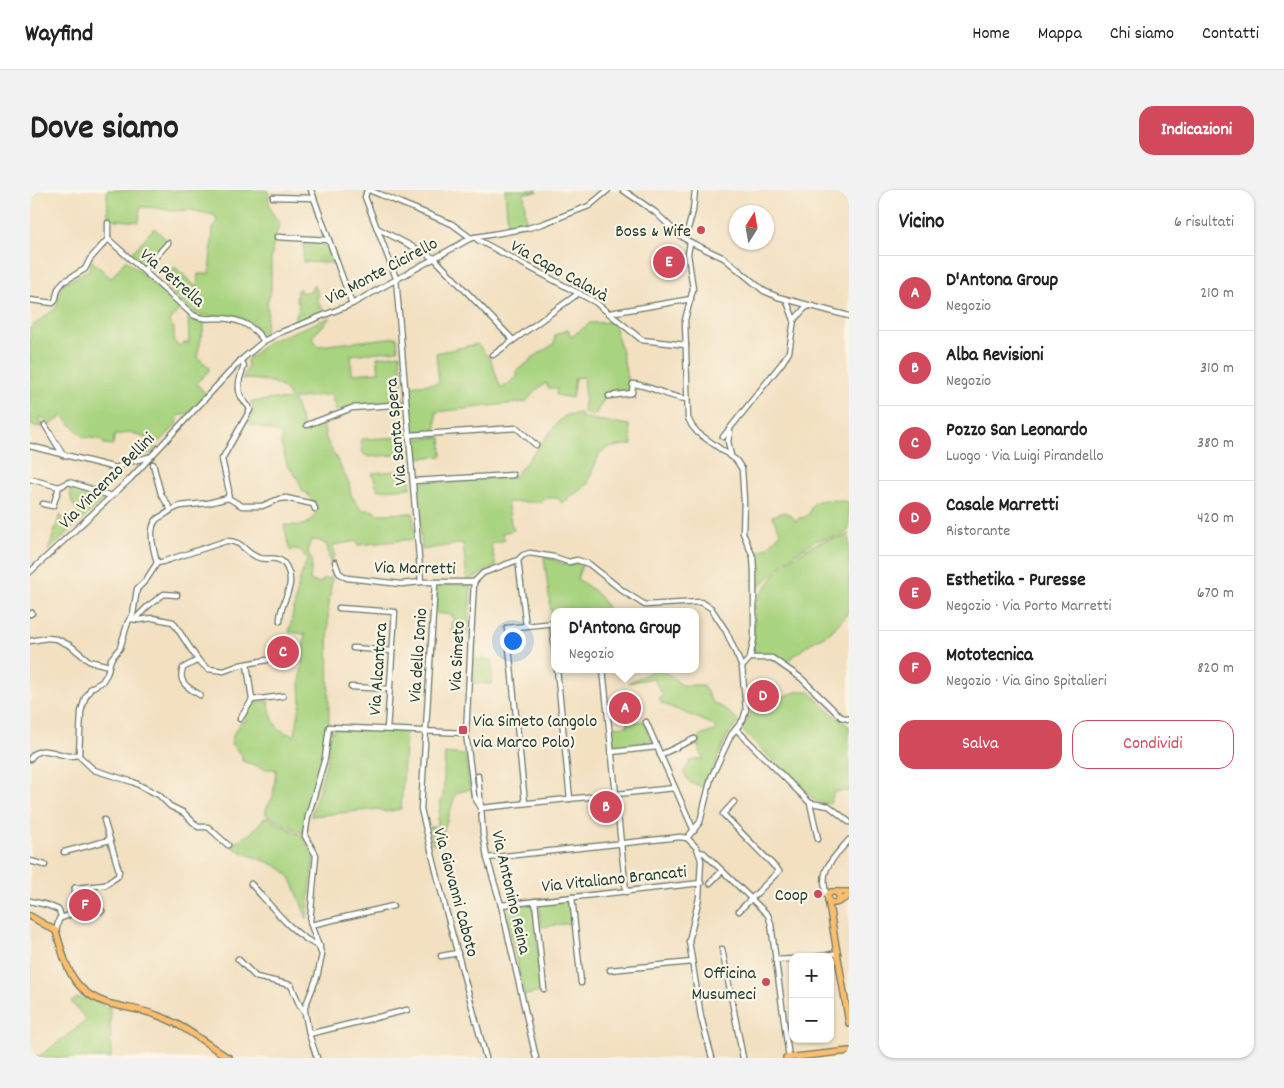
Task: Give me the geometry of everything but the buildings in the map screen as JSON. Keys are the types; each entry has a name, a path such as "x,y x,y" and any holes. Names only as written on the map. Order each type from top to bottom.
{"main road":[{"path":"849,892 830,892 828,898 849,1023"},
{"path":"831,918 832,908 840,897 836,892"},
{"path":"828,898 831,903 836,903 849,896"},
{"path":"30,916 56,931 66,964 82,990 102,1001 168,1019 225,1057"},
{"path":"788,1058 849,1051"}],"street":[{"path":"311,190 352,304"},
{"name":"Via Santa Spera","path":"368,190 366,197 396,281 421,582"},
{"name":"Via Capo Calavà","path":"368,190 452,224 473,238 595,302 642,340 686,345"},
{"path":"598,200 603,190"},
{"name":"Via Monte Cicirello","path":"178,427 241,360 264,341 279,333 352,304 473,238 535,226 590,206 608,190"},
{"path":"623,190 655,212 685,239 724,258 764,291 849,316"},
{"path":"685,239 693,211 695,190"},
{"path":"273,197 314,198"},
{"path":"30,300 53,303 58,289 63,282 85,269 90,259 108,239 108,223"},
{"path":"377,228 434,258 513,340"},
{"path":"382,242 389,234"},
{"path":"277,237 329,240"},
{"name":"Via Petrella","path":"108,239 193,315 202,319 233,319 246,323 264,341"},
{"path":"690,242 688,254 693,289 685,320 688,418 692,426 708,442 736,460 742,469 743,533 753,557 754,638 750,658 742,667"},
{"path":"144,270 168,243"},
{"path":"493,355 578,293"},
{"path":"610,313 690,299"},
{"path":"723,437 786,358 791,342 794,320 786,299"},
{"path":"794,320 805,308 811,306"},
{"path":"228,498 228,484 222,459 250,410 239,390 239,378 244,366 241,360"},
{"path":"609,396 632,393 633,384 643,385 673,398 687,399"},
{"path":"307,425 352,408 406,404"},
{"path":"45,425 63,455"},
{"name":"Via Vincenzo Bellini","path":"30,572 111,496 178,427"},
{"path":"409,435 518,428 536,444"},
{"path":"730,428 728,441 732,457"},
{"path":"30,446 116,468 129,462 150,457"},
{"path":"153,464 160,494 171,510"},
{"path":"413,481 512,475"},
{"path":"30,479 60,487"},
{"path":"43,504 53,506 60,487 69,482 111,496"},
{"path":"157,563 152,527 158,518 180,506 208,503 228,498 242,506 262,506 279,499 292,498 313,504 315,509"},
{"path":"78,755 81,750 81,712 85,698 91,688 102,682 108,674 113,656 120,648 133,619 137,589 146,580 157,563 234,540 259,558 278,559 284,562 289,573 290,584 289,593 281,609 280,621"},
{"name":"Via Marretti","path":"335,562 339,573 347,578 401,584 474,582 483,573 518,560 523,555 530,553 569,562 577,560 589,564 623,591 645,605 701,602 712,608 726,632 742,667 746,710 743,720 731,735 711,778 701,819 694,830"},
{"path":"518,560 526,626"},
{"name":"Via dello Ionio","path":"425,731 436,582"},
{"name":"Via Simeto","path":"466,733 474,582"},
{"path":"133,619 164,594 177,595"},
{"name":"Via Alcantara","path":"339,608 395,612 387,729"},
{"path":"133,619 153,618 173,622 198,660 208,669 221,672 267,660"},
{"path":"525,804 508,628 551,623"},
{"path":"30,641 48,638 57,639 71,646 89,661 109,666"},
{"path":"353,648 392,651"},
{"path":"750,658 772,658 801,678 841,717 849,719"},
{"path":"198,660 183,668 181,678 185,685 200,695"},
{"path":"240,718 252,700 247,664"},
{"path":"557,673 570,799"},
{"path":"603,673 626,892"},
{"path":"351,687 390,689"},
{"path":"252,700 283,696"},
{"path":"646,722 694,830 686,838"},
{"path":"317,1058 305,1014 322,955 310,922 316,854 305,836 308,816 325,758 330,727 466,733"},
{"path":"736,729 810,803 818,839"},
{"name":"Via Giovanni Caboto","path":"425,731 421,809 486,1058"},
{"name":"Via Antonino Reina","path":"466,733 474,796 481,808 487,858 536,1058"},
{"path":"660,754 694,739"},
{"path":"611,752 657,747"},
{"path":"31,756 43,751 73,756 78,755"},
{"path":"78,755 94,770 133,782 159,795 170,806 184,813 198,827 208,826 228,845"},
{"path":"478,776 481,808 675,788"},
{"path":"734,802 723,814 779,871 739,911"},
{"path":"810,803 829,806 849,822"},
{"path":"75,888 106,885 118,876 119,870 104,820"},
{"path":"487,858 680,837 686,838 699,852 701,860 699,898 689,941 701,1018 712,1058"},
{"path":"64,852 110,840"},
{"path":"828,898 824,877 826,868 849,840"},
{"path":"699,852 704,853 768,915 788,1058"},
{"path":"30,861 45,866"},
{"path":"710,883 722,871"},
{"path":"824,877 830,887 836,892"},
{"name":"Via Vitaliano Brancati","path":"500,905 701,883"},
{"path":"251,884 299,932 311,942 320,946"},
{"path":"75,888 102,911"},
{"path":"61,917 69,915 75,907 75,888"},
{"path":"572,897 580,982"},
{"path":"535,900 544,989"},
{"path":"30,902 60,910 61,917 56,931"},
{"path":"311,926 393,906"},
{"path":"722,949 743,1058"},
{"path":"441,956 458,953"},
{"path":"834,954 838,953"},
{"path":"238,959 256,977 290,985 305,1014"},
{"path":"775,960 789,959"},
{"path":"610,970 692,962"},
{"path":"309,1034 407,1010"}],"green space":[{"path":"107,190 268,190 271,209 280,224 274,239 271,260 271,291 267,303 268,312 264,337 249,322 237,318 202,315 193,312 183,305 162,283 175,267 197,288 198,274 209,274 213,229 217,220 214,215 190,210 170,211 140,207 139,222 108,219"},
{"path":"505,190 537,190 537,192 524,193 526,224 508,228"},
{"path":"154,228 167,240 144,266 130,255"},
{"path":"304,241 326,242 333,263 303,262"},
{"path":"91,260 111,278 126,260 181,307 169,322 174,328 174,342 180,346 183,343 189,343 188,314 195,319 205,322 197,357 209,367 209,371 196,383 206,394 189,413 180,415 177,420 178,423 158,444 157,441 154,443 155,448 148,455 150,440 130,432 114,436 113,445 104,444 99,439 83,437 63,416 50,425 42,417 39,419 43,425 42,427 30,425 30,328 57,307 59,291 64,283 89,270"},
{"path":"312,286 315,286 319,296 316,297 321,308 324,308 326,312 294,324 295,314 298,314 297,290 300,289 301,293 312,290"},
{"path":"331,317 312,337 318,346 397,337 398,350 351,355 352,374 379,372 377,357 400,354 403,402 352,406 336,411 331,394 293,399 304,429 323,421 326,439 349,483 351,495 359,507 362,510 371,510 379,514 413,513 415,539 358,545 357,541 333,545 335,554 330,563 327,545 320,541 312,540 309,544 308,553 312,560 310,581 321,583 323,579 332,578 328,612 329,724 324,758 303,833 266,815 266,809 273,797 276,769 266,769 242,761 242,755 231,744 234,733 242,721 246,722 245,716 250,708 259,702 268,701 273,719 278,728 288,734 295,735 301,700 300,683 305,634 289,632 300,578 308,558 298,549 290,551 284,525 308,523 318,509 306,492 303,492 298,479 288,468 281,444 282,435 249,424 253,411 251,402 275,399 289,400 290,397 286,391 275,384 262,380 242,379 248,367 247,360 268,342"},
{"path":"613,322 622,352 630,392 607,394 595,415 591,416 583,411 585,396 583,377 575,378 572,398 556,395 557,388 548,388 546,383 535,391 526,402 436,412 436,431 413,432 408,386 439,383 436,353 477,344 491,360 501,389 518,376 516,371 554,344 555,335 568,329 571,337 590,323"},
{"path":"580,413 581,417 593,420 629,425 632,444 607,448 599,454 587,485 562,503 558,498 546,498 540,502 507,502 514,530 502,533 505,540 491,544 496,566 467,580 463,543 422,550 416,484 418,482 514,477 560,420 566,415"},
{"path":"406,437 408,454 368,457 363,453 361,439"},
{"path":"441,437 442,456 416,458 414,439"},
{"path":"409,470 411,488 378,490 372,473"},
{"path":"68,484 103,495 105,498 48,551 60,515 62,518 80,516 72,502"},
{"path":"833,500 849,502 849,530 844,534 814,541 789,558 756,590 754,554 768,547 781,533 772,516 785,512 797,521 799,518 809,514 813,504 816,502"},
{"path":"849,533 849,612 831,632 811,643 783,664 772,656 752,653 755,602 775,574 789,560 813,545 846,536"},
{"path":"544,557 568,565 583,563 577,579 596,593 607,608 551,608 551,611"},
{"path":"438,584 471,585 468,635 452,634 453,615 436,613"},
{"path":"473,659 492,660 492,684 472,683"},
{"path":"648,673 667,673 682,685 703,685 712,702 725,709 739,722 727,736 705,788 689,782 684,773 690,761 703,759 696,741 698,737 716,730 714,725 661,703 659,699 663,695 653,678 628,683"},
{"path":"798,691 809,691 833,714 849,726 849,791 834,792 830,804 816,801 743,731 742,727 753,709"},
{"path":"644,721 654,745 613,748 611,727 628,726 627,723"},
{"path":"335,729 406,732 401,809 385,812 379,809 311,816 328,755 330,737"},
{"path":"445,753 465,755 470,789 456,793 440,842 433,844 430,827 437,826 441,799 443,799"},
{"path":"264,818 268,818 303,836 314,855 307,919 291,879 283,870 269,862 237,850 230,845 251,833"},
{"path":"569,901 572,923 541,927 539,904"},
{"path":"533,904 542,992 524,995 505,907"},
{"path":"77,998 88,999 110,1007 111,1058 30,1058 30,1056 40,1056 87,1020 71,1002"}],"place":[{"name":"Boss & Wife","path":"701,230"},
{"name":"Esthetika - Puresse","path":"669,262"},
{"name":"Pozzo San Leonardo","path":"283,652"},
{"name":"Casale Marretti","path":"763,696"},
{"name":"D'Antona Group","path":"625,708"},
{"name":"Via Simeto (angolo via Marco Polo)","path":"463,730"},
{"name":"Alba Revisioni","path":"606,807"},
{"name":"Coop","path":"818,894"},
{"name":"Mototecnica","path":"85,905"},
{"name":"Officina Musumeci","path":"766,982"}]}
